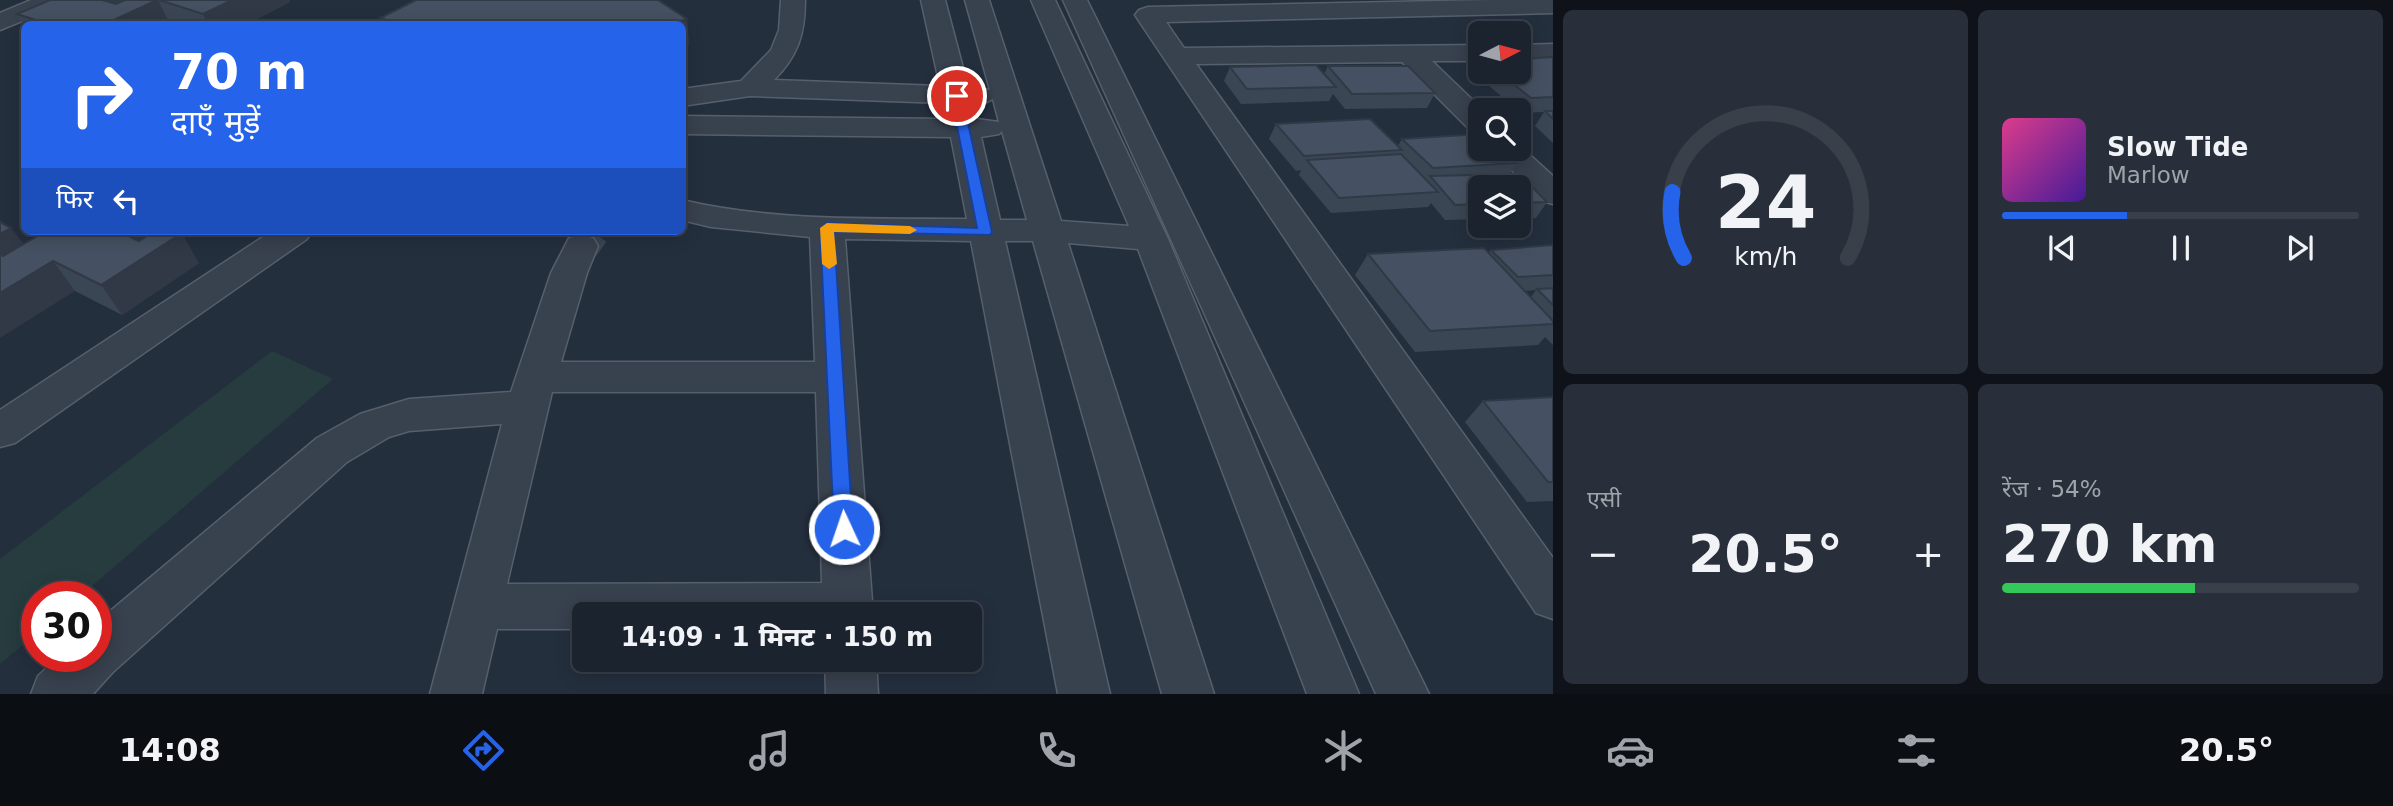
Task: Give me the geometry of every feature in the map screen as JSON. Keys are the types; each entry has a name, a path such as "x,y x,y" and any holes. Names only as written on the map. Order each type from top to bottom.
{"street":[{"path":"0,22 52,0"},
{"path":"750,88 779,60 790,42 793,0"},
{"path":"933,0 960,112 1084,694"},
{"path":"977,0 1188,694"},
{"path":"1553,6 1148,15 1553,597"},
{"path":"1063,8 1151,239 1333,694"},
{"path":"1063,8 1403,694"},
{"path":"1531,52 1553,52"},
{"path":"1408,53 1468,112"},
{"path":"1174,55 1468,53"},
{"path":"686,97 750,88 960,112"},
{"path":"686,125 722,127 960,112 1011,112"},
{"path":"1519,161 1553,194"},
{"path":"686,211 711,217 827,228 1047,231 1151,239"},
{"path":"827,228 848,602"},
{"path":"0,431 289,235"},
{"path":"456,694 532,392 569,273 581,246"},
{"path":"112,641 332,450 375,425 409,415 532,392 836,377"},
{"path":"478,607 572,608"},
{"path":"57,694 79,672"},
{"path":"851,672 852,694"}],"green space":[{"path":"272,351 333,379 98,581 21,581 21,646 0,664 0,559"}],"building":[{"path":"50,0 102,0 116,4 125,0 157,0 112,21 39,21 17,14"},
{"path":"159,0 232,0 203,14"},
{"path":"416,0 658,0 687,19 390,21 380,18"},
{"path":"1553,57 1553,97 1531,98 1513,84 1531,84 1531,58"},
{"path":"1316,65 1336,87 1247,89 1230,67"},
{"path":"1328,66 1408,66 1435,93 1352,94"},
{"path":"1545,111 1553,111 1553,119"},
{"path":"1370,119 1402,150 1304,156 1276,124"},
{"path":"1468,135 1468,161 1517,163 1433,168 1402,139"},
{"path":"1401,154 1438,192 1339,198 1307,160"},
{"path":"1468,175 1468,204 1455,205 1430,176"},
{"path":"1531,186 1547,202 1531,203"},
{"path":"0,222 11,228 0,234"},
{"path":"39,235 126,235 139,241 148,235 179,235 101,285 53,261 0,293 0,254 3,256"},
{"path":"1553,245 1553,275 1518,277 1491,250"},
{"path":"1484,248 1553,324 1430,331 1368,254"},
{"path":"1553,288 1553,305 1537,289"},
{"path":"1553,397 1553,482 1548,482 1483,401"}],"tunnel":[{"path":"581,246 589,235"}],"slow traffic":[{"path":"829,264 827,228 910,230"}],"route":[{"path":"844,529 827,228 985,232 957,96"}]}
